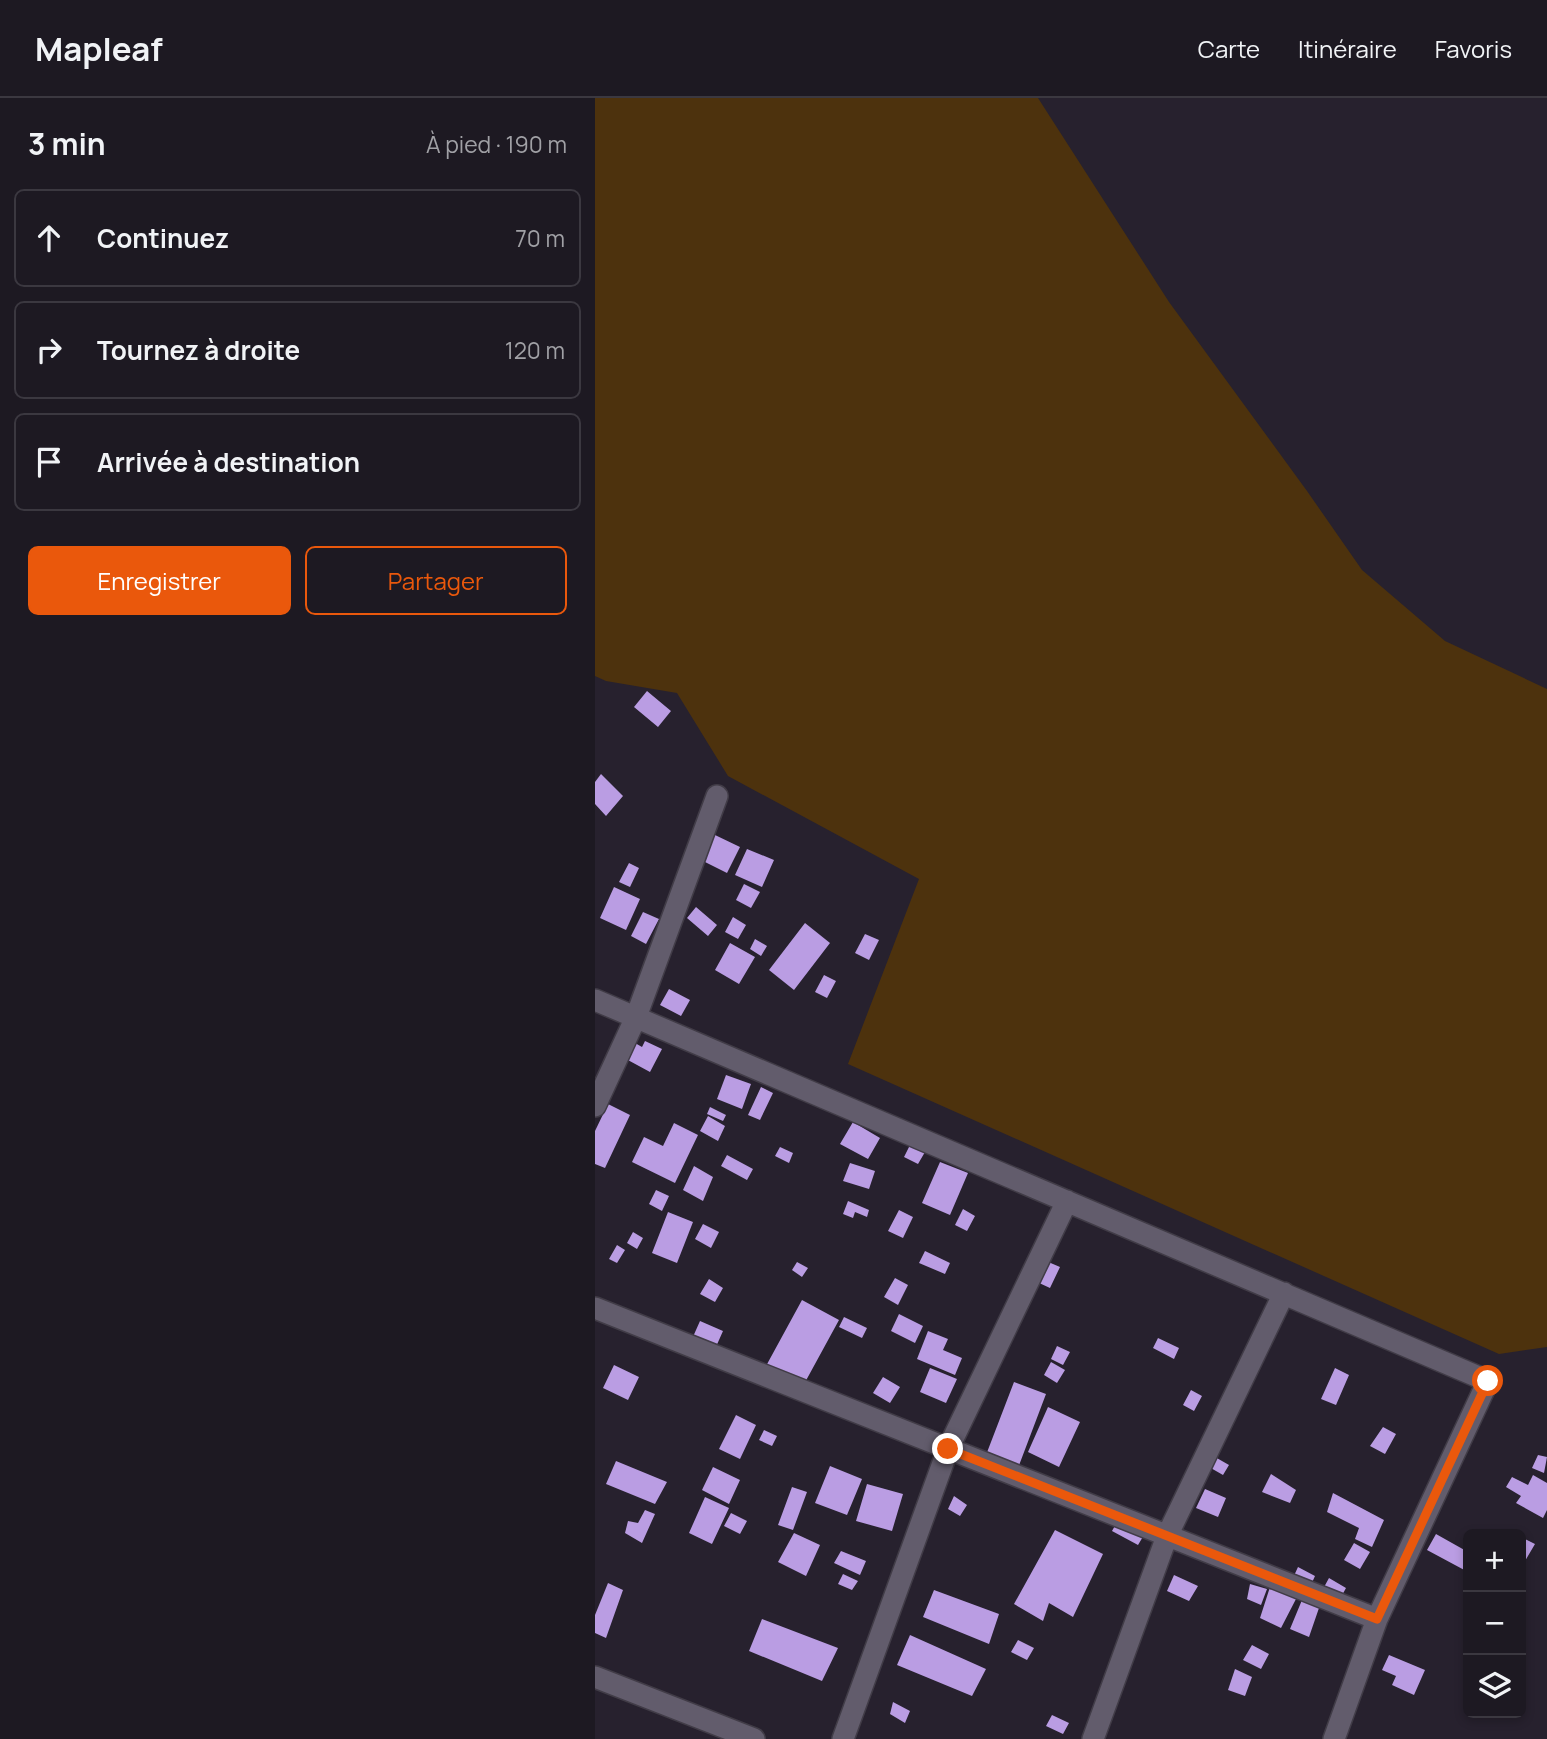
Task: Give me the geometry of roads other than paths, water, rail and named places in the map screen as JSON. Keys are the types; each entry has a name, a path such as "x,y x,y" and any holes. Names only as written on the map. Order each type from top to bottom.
{"street":[{"path":"595,1106 636,1017 717,796"},
{"path":"595,1000 1488,1381 1377,1619 1334,1739"},
{"path":"843,1739 948,1449 1067,1201"},
{"path":"1093,1739 1167,1536 1285,1293"},
{"path":"595,1308 1377,1619"},
{"path":"595,1677 754,1739"}]}
